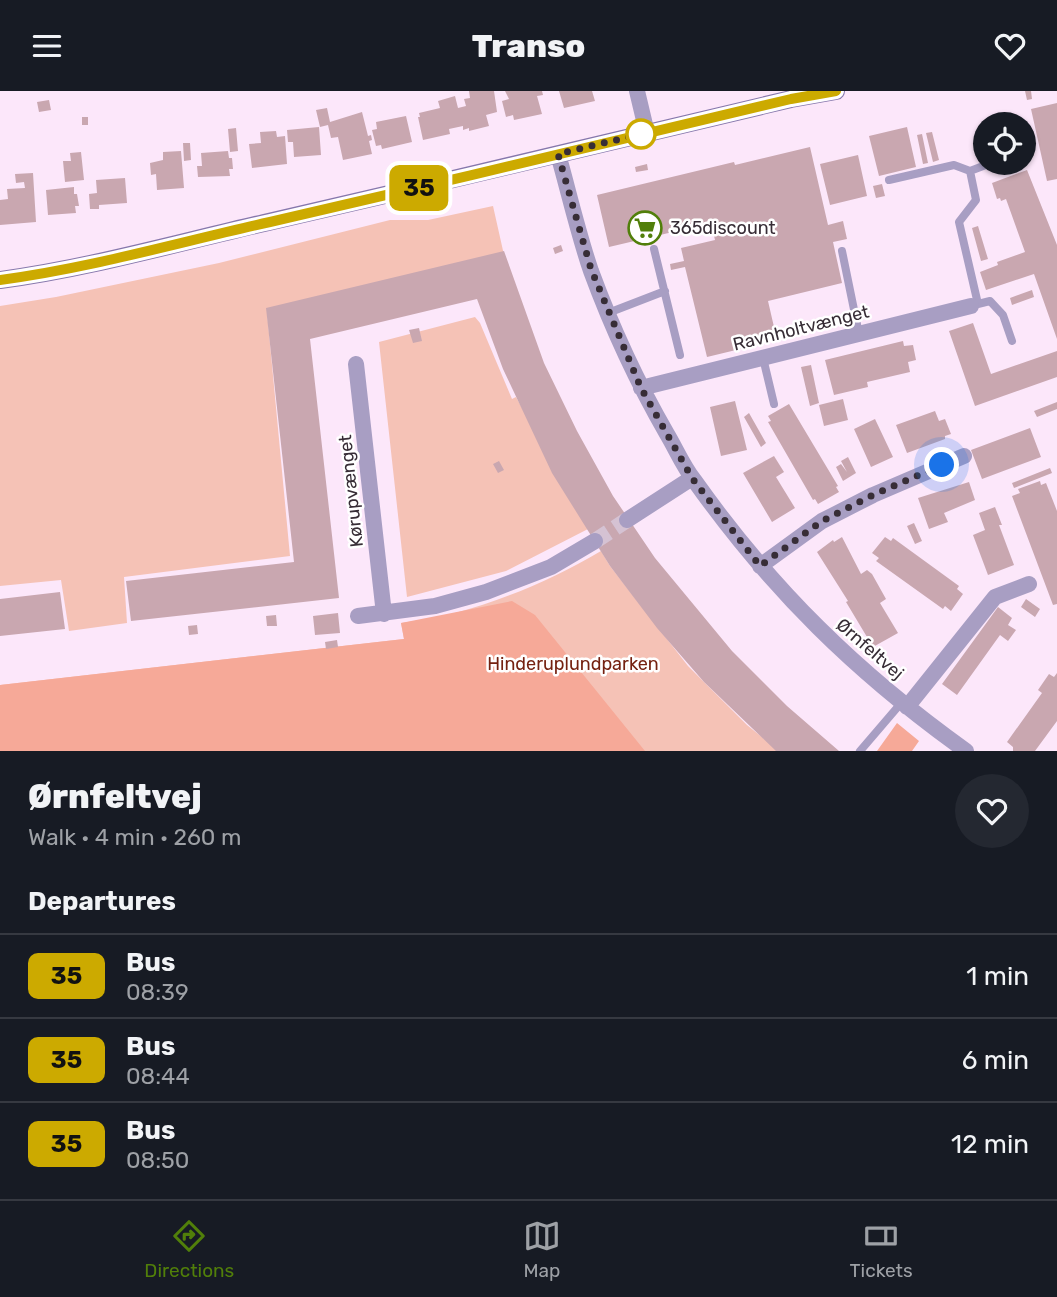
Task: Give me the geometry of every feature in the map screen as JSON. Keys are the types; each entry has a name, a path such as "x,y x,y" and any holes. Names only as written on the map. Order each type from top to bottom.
{"main road":[{"path":"791,99 815,91"},
{"path":"0,280 34,276 791,99 836,91"}],"street":[{"path":"637,91 647,133"},
{"name":"Ørnfeltvej","path":"558,154 591,269 608,313 641,388 692,478 760,566 811,622 855,665 966,751"},
{"name":"Ravnholtvænget","path":"641,388 974,305"},
{"name":"Kørupvænget","path":"356,364 384,614"},
{"path":"760,566 822,521 873,495 964,456"},
{"path":"627,520 692,478"},
{"path":"358,616 435,606 486,592 551,567 595,541"},
{"path":"904,704 995,597 1028,584"}],"lane":[{"path":"889,180 954,166 973,170"},
{"path":"970,171 976,200 959,222 974,305 990,301 1003,315 1012,341"},
{"path":"654,249 680,355"},
{"path":"842,251 859,334"},
{"path":"608,313 665,292"},
{"path":"763,358 774,404"},
{"path":"860,751 904,704"}],"green space":[{"path":"493,206 504,255 267,312 290,556 124,577 127,623 69,631 61,580 0,586 0,306 219,263 390,220 428,220"},
{"path":"475,317 512,399 516,397 588,529 506,571 407,597 379,342"},
{"name":"Hinderuplundparken","path":"601,551 688,666 747,725 779,751 0,751 0,685 404,639 401,623 449,615 493,601 548,579"},
{"name":"Hinderuplundparken","path":"512,601 535,615 645,751 0,751 0,685 404,639 401,623"},
{"path":"897,723 919,741 912,751 877,751"}],"building":[{"path":"469,91 494,91 497,112 486,115 489,126 469,131 469,128 463,130 463,126 449,129 450,134 423,140 419,113 440,108 438,101 455,96 458,108 466,106 464,99 470,98"},
{"path":"505,91 542,91 543,95 537,96 542,114 514,120 513,115 506,117 502,101 509,99"},
{"path":"559,91 592,91 595,101 564,108"},
{"path":"1025,91 1031,91 1032,99 1027,100"},
{"path":"49,100 51,110 39,112 37,102"},
{"path":"1057,103 1057,179 1047,181 1036,132 1036,112 1032,112 1031,109"},
{"path":"327,108 330,122 362,112 368,136 371,135 372,140 369,141 372,154 343,160 338,137 331,138 328,125 320,127 316,110"},
{"path":"406,116 412,142 382,149 381,145 376,146 372,130 377,129 376,122"},
{"path":"82,117 88,117 88,125 82,125"},
{"path":"319,127 321,155 294,157 293,142 288,142 287,130"},
{"path":"907,127 916,167 879,176 869,136"},
{"path":"236,128 238,151 230,152 228,129"},
{"path":"276,131 277,137 285,136 287,164 252,168 249,144 261,143 260,132"},
{"path":"932,132 939,160 933,162 926,133"},
{"path":"922,134 928,163 923,164 917,135"},
{"path":"183,143 190,143 191,160 184,161"},
{"path":"810,147 828,225 843,221 847,239 833,242 842,283 768,301 777,340 707,357 685,267 671,270 670,264 684,261 681,248 715,240 711,223 609,247 597,195"},
{"path":"181,151 184,188 157,190 156,174 151,175 150,163 163,160 163,152"},
{"path":"228,151 233,169 229,169 230,176 198,177 197,166 202,166 201,153"},
{"path":"81,152 84,180 65,182 63,161 71,161 70,153"},
{"path":"858,155 867,196 830,205 820,164"},
{"path":"647,164 648,170 636,172 635,167"},
{"path":"33,173 36,222 0,225 0,200 8,199 7,189 25,188 24,182 16,183 15,174"},
{"path":"1014,175 1029,175 1057,245 1057,339 1034,274 986,290 980,272 998,265 997,262 1025,252 1006,199 997,199 992,183"},
{"path":"125,178 127,203 99,205 99,209 90,209 89,194 97,193 96,180"},
{"path":"882,184 885,196 876,198 873,186"},
{"path":"74,187 79,206 75,206 76,213 48,215 46,190"},
{"path":"978,226 988,259 981,261 972,228"},
{"path":"561,245 563,251 555,254 553,248"},
{"path":"504,251 544,363 613,496 655,558 732,651 787,706 839,751 776,751 704,682 657,628 610,566 552,473 503,369 477,299 310,339 339,598 131,621 126,581 294,562 266,308"},
{"path":"1032,290 1034,297 1012,305 1010,298"},
{"path":"973,323 991,374 1057,351 1057,377 975,406 949,331"},
{"path":"419,328 422,341 413,343 409,330"},
{"path":"903,341 904,346 913,345 916,360 908,362 910,372 867,382 868,387 834,395 825,360"},
{"path":"811,365 819,403 810,406 801,367"},
{"path":"843,399 848,420 824,426 819,405"},
{"path":"735,401 747,450 721,456 710,407"},
{"path":"1057,402 1057,409 1037,417 1034,411"},
{"path":"789,404 838,486 836,487 839,492 818,504 813,500 768,422 771,421 768,416"},
{"path":"935,411 939,421 945,419 951,434 945,436 945,439 907,453 896,425"},
{"path":"749,413 766,443 761,447 744,417"},
{"path":"875,419 893,457 871,467 854,429"},
{"path":"1030,428 1041,457 982,479 971,450"},
{"path":"774,456 784,472 776,477 795,508 772,522 743,473"},
{"path":"848,457 856,473 843,481 836,467 841,464 847,472 841,461"},
{"path":"499,461 504,470 498,473 493,464"},
{"path":"1050,468 1052,473 1014,488 1012,483"},
{"path":"1040,481 1041,485 1046,483 1057,511 1057,604 1053,605 1012,496 1020,493 1018,489"},
{"path":"969,482 975,500 944,513 948,522 929,529 918,498"},
{"path":"995,507 1014,565 988,575 973,535 985,530 979,513"},
{"path":"914,523 922,541 915,544 907,526"},
{"path":"842,537 861,574 867,570 872,574 886,599 880,603 898,633 873,647 817,552"},
{"path":"885,537 891,541 893,538 959,586 957,589 963,594 951,611 945,606 943,609 876,561 879,558 872,553"},
{"path":"60,592 65,629 0,636 0,599"},
{"path":"1026,599 1040,609 1035,617 1021,607"},
{"path":"998,607 1012,618 1008,625 1016,630 1008,641 1000,635 957,695 942,684"},
{"path":"338,613 340,633 315,635 313,616"},
{"path":"276,615 277,626 267,626 266,616"},
{"path":"197,625 198,634 189,635 188,626"},
{"path":"337,640 338,647 326,649 325,642"},
{"path":"1057,673 1057,721 1035,751 1013,751 1013,747 1007,742 1042,693 1038,690 1049,674 1054,677"}],"tunnel":[{"path":"595,541 627,520"}],"bus line":[{"name":"35","path":"0,280 34,276 467,177 791,99 836,91"}],"place":[{"name":"365discount","path":"645,228"}],"route":[{"path":"641,134 558,154 591,269 641,388 692,478 760,566 822,521 942,465"}]}
